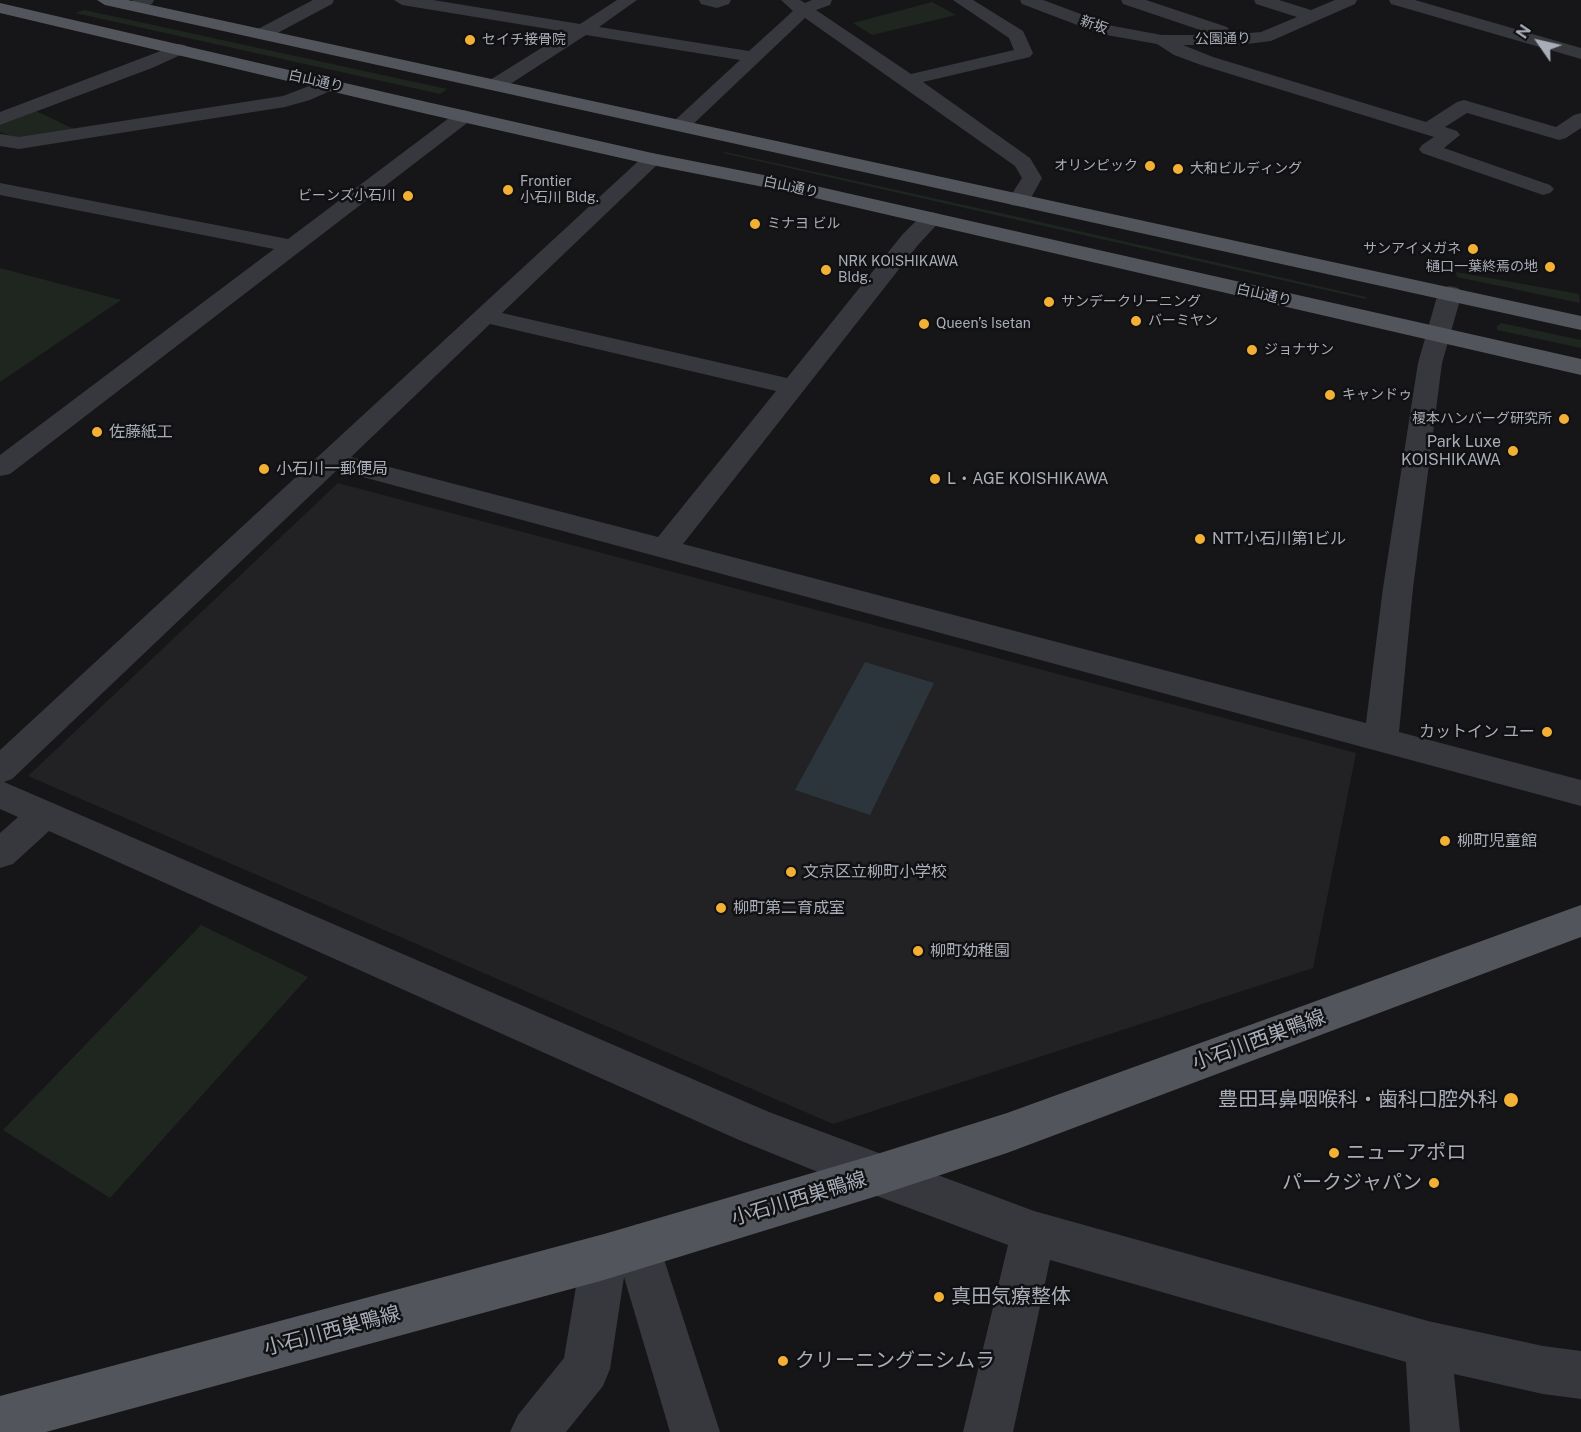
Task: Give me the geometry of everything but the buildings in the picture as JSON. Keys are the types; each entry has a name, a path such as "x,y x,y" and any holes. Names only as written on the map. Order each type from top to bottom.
{"main road":[{"path":"105,0 140,3 557,98 1581,322"},
{"name":"白山通り","path":"0,8 652,159 789,186 1581,367"},
{"path":"264,33 262,38 268,42 309,55 481,96 481,102 464,116"},
{"path":"557,98 526,100 516,105 513,110 520,114 640,143 652,153 652,159"},
{"name":"小石川西巣鴨線","path":"0,1420 621,1252 877,1175 1019,1129 1581,921"}],"street":[{"path":"264,33 326,0"},
{"path":"402,0 752,57"},
{"path":"497,84 629,0"},
{"path":"707,0 717,3 723,0"},
{"path":"681,125 752,57 797,4 827,0"},
{"path":"908,80 1024,53 1017,35 961,0"},
{"name":"新坂","path":"1028,0 1107,30 1162,39"},
{"path":"1129,0 1239,40"},
{"path":"1262,0 1312,16"},
{"name":"公園通り","path":"1162,39 1239,40 1265,37 1348,0"},
{"path":"1397,0 1581,54"},
{"path":"797,4 1023,162 1032,178 1019,200"},
{"path":"1557,46 1575,36"},
{"path":"1162,39 1180,51 1207,61 1450,135 1429,149 1543,189"},
{"path":"0,118 146,64 178,49"},
{"path":"0,140 20,143 285,100 303,96 330,84"},
{"path":"1429,129 1464,106 1558,134 1581,119"},
{"path":"0,468 464,116"},
{"path":"0,770 652,159"},
{"path":"0,189 292,246"},
{"path":"664,549 910,240 931,219"},
{"path":"1382,740 1398,588 1430,363 1450,293"},
{"path":"485,316 794,387"},
{"path":"331,460 1581,793"},
{"path":"0,794 753,1126 1033,1233 1428,1345 1543,1370 1581,1375"},
{"path":"0,855 45,814"},
{"path":"988,1432 1033,1233"},
{"path":"535,1432 586,1369 621,1252"},
{"path":"621,1252 695,1432"},
{"path":"1428,1345 1435,1432"}],"shaded area":[{"path":"932,2 956,15 872,35 853,23"},
{"path":"84,10 447,89 440,94 75,13"},
{"path":"36,111 74,129 16,138 0,132 0,125"},
{"path":"723,153 1366,297 1365,299"},
{"path":"0,268 121,300 0,382"},
{"path":"1456,272 1579,294 1580,303 1457,277"},
{"path":"1501,323 1581,340 1581,348 1497,330 1497,326"},
{"name":"文京区立柳町小学校","path":"338,483 1356,753 1313,968 833,1124 28,776"},
{"path":"865,662 934,683 870,815 795,790"},
{"path":"201,925 308,977 110,1198 3,1130"}],"place":[{"name":"セイチ接骨院","path":"470,40"},
{"name":"オリンピック","path":"1150,166"},
{"name":"大和ビルディング","path":"1178,169"},
{"name":"Frontier 小石川 Bldg.","path":"508,190"},
{"name":"ビーンズ小石川","path":"408,196"},
{"name":"ミナヨ ビル","path":"755,224"},
{"name":"サンアイメガネ","path":"1473,249"},
{"name":"樋口一葉終焉の地","path":"1550,267"},
{"name":"NRK KOISHIKAWA Bldg.","path":"826,270"},
{"name":"サンデークリーニング","path":"1049,302"},
{"name":"バーミヤン","path":"1136,321"},
{"name":"Queen’s Isetan","path":"924,324"},
{"name":"ジョナサン","path":"1252,350"},
{"name":"キャンドゥ","path":"1330,395"},
{"name":"榎本ハンバーグ研究所","path":"1564,419"},
{"name":"佐藤紙工","path":"97,432"},
{"name":"Park Luxe KOISHIKAWA","path":"1513,451"},
{"name":"小石川一郵便局","path":"264,469"},
{"name":"L・AGE KOISHIKAWA","path":"935,479"},
{"name":"NTT小石川第1ビル","path":"1200,539"},
{"name":"カットイン ユー","path":"1547,732"},
{"name":"柳町児童館","path":"1445,841"},
{"name":"文京区立柳町小学校","path":"791,872"},
{"name":"柳町第二育成室","path":"721,908"},
{"name":"柳町幼稚園","path":"918,951"},
{"name":"豊田耳鼻咽喉科・歯科口腔外科","path":"1511,1100"},
{"name":"ニューアポロ","path":"1334,1153"},
{"name":"パークジャパン","path":"1434,1183"},
{"name":"真田気療整体","path":"939,1297"},
{"name":"クリーニングニシムラ","path":"783,1361"}]}
